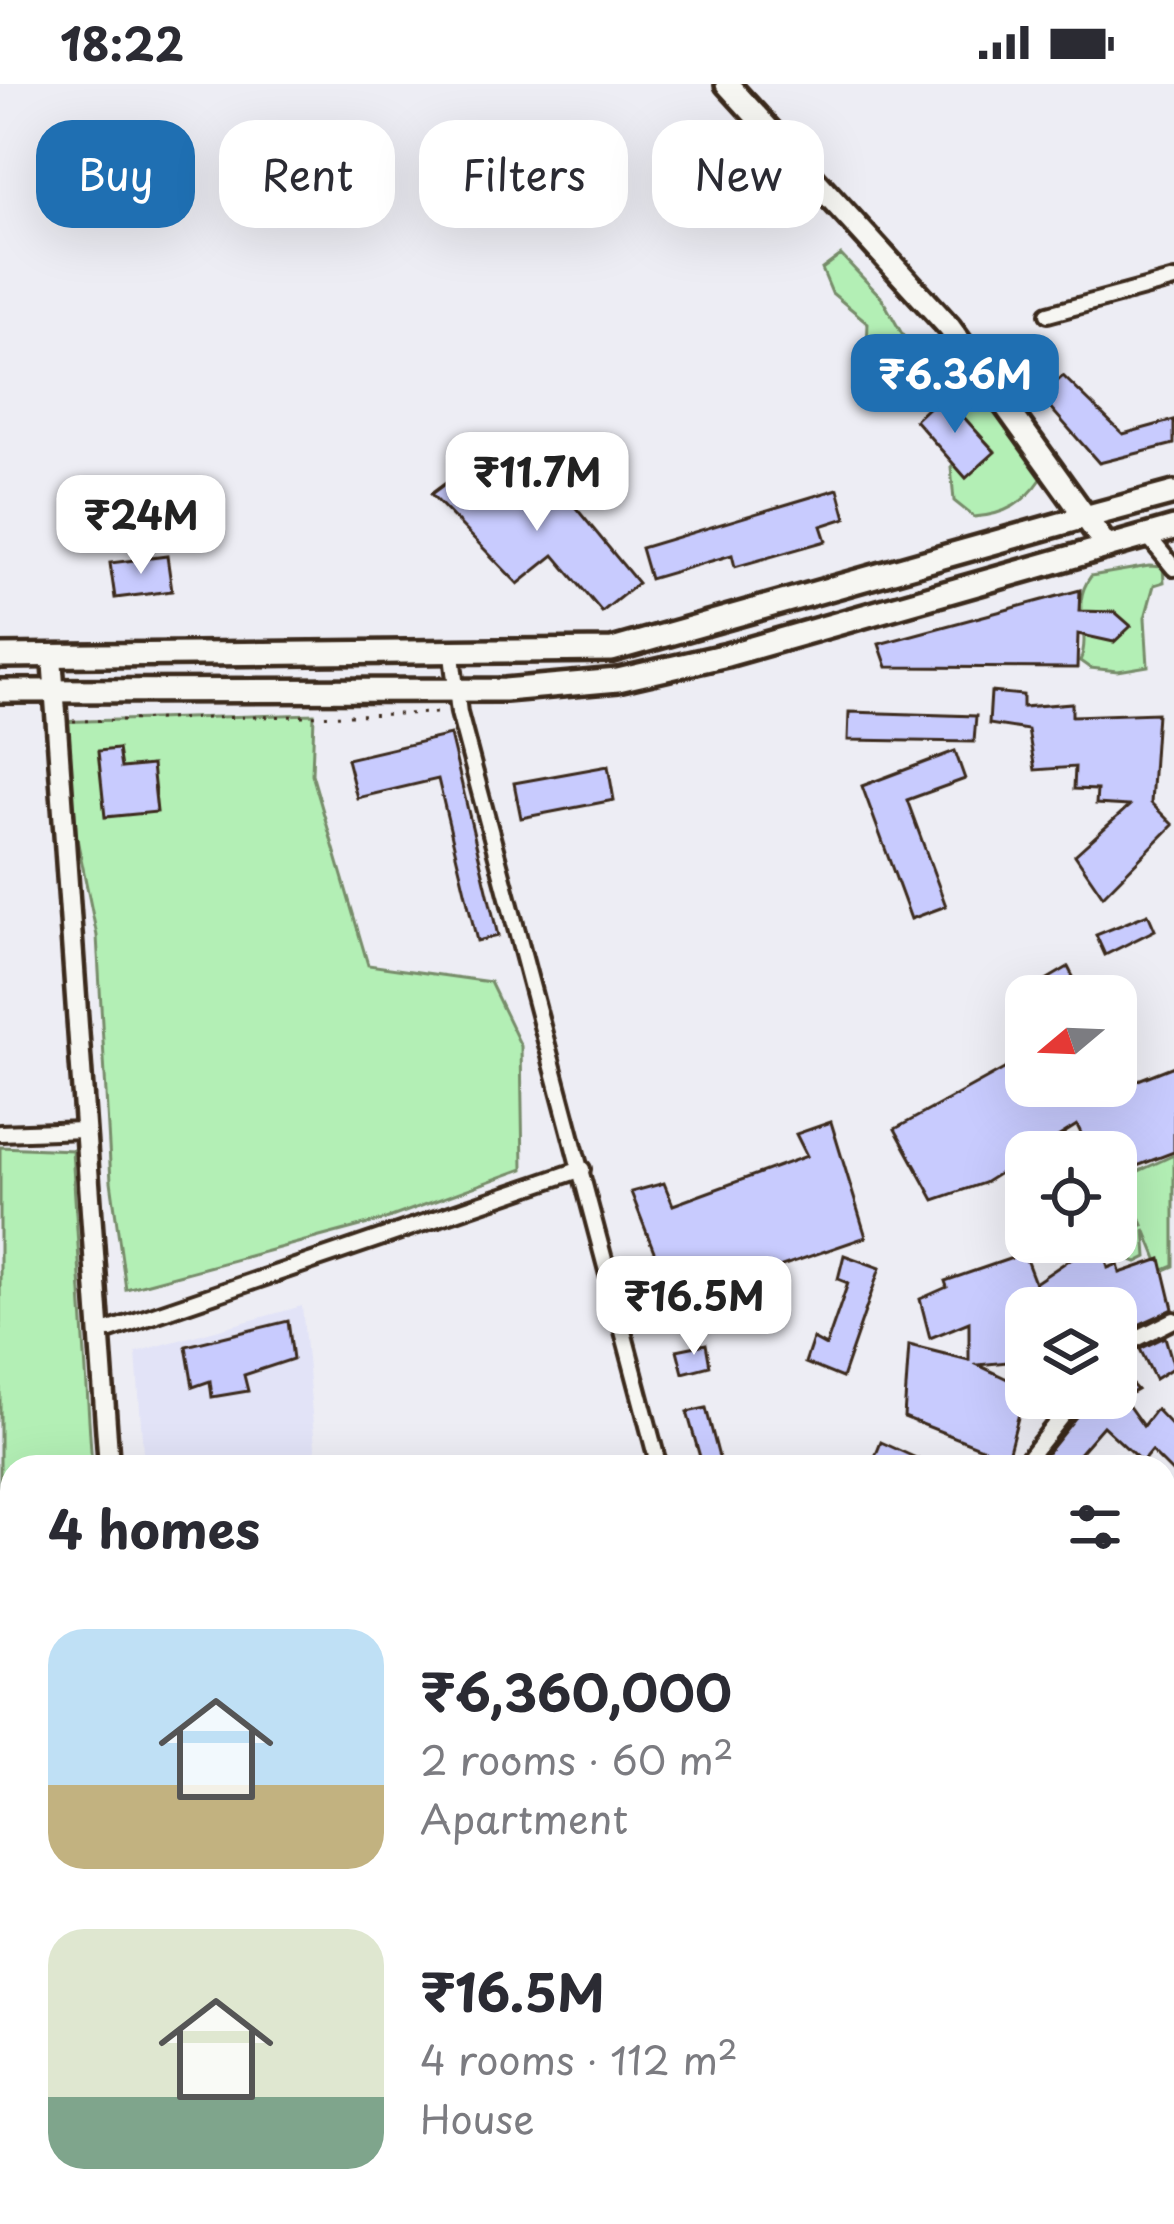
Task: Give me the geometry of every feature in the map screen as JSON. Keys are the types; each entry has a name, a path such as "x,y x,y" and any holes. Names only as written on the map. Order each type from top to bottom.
{"main road":[{"path":"727,84 949,327 1107,547"},
{"path":"0,656 612,650 1174,493"},
{"path":"0,691 455,689 618,680 727,656 1174,528"},
{"path":"612,650 618,680"}],"street":[{"path":"1048,314 1174,280"},
{"path":"1147,535 1174,568"},
{"path":"452,655 459,713 656,1455"},
{"path":"52,656 50,692 108,1455"},
{"path":"0,1133 83,1130"},
{"path":"110,1330 581,1169"},
{"path":"1137,1338 1174,1320"},
{"path":"1031,1455 1059,1419"}],"path":[{"path":"53,722 459,713"}],"shaded area":[{"path":"302,1306 316,1455 143,1455 136,1352"}],"green space":[{"path":"841,255 881,297 910,348 954,370 976,400 1004,412 1033,446 1042,478 1021,501 995,514 974,517 954,501 951,467 958,459 994,450 927,381 910,385 890,380 893,358 867,348 868,323 832,293 822,269"},
{"path":"1163,567 1164,582 1154,585 1145,618 1148,666 1118,671 1090,668 1080,661 1084,587 1091,576"},
{"path":"314,714 312,774 368,965 490,982 521,1046 523,1169 383,1220 126,1289 111,1181 97,936 53,722"},
{"path":"0,1147 72,1150 91,1455 0,1455"},
{"path":"1174,1155 1174,1266 1162,1271 1145,1229 1147,1257 1137,1262 1137,1226 1143,1225 1137,1210 1137,1172"}],"building":[{"path":"1063,376 1123,434 1174,420 1174,444 1099,463 1040,396"},
{"path":"943,394 995,452 966,478 915,420"},
{"path":"470,465 505,509 548,474 638,583 602,612 554,555 518,584 431,494"},
{"path":"838,489 846,518 821,526 826,541 735,567 732,555 650,579 641,548"},
{"path":"167,556 172,591 115,598 110,563"},
{"path":"1080,590 1079,611 1115,612 1131,626 1114,642 1078,634 1077,668 887,667 879,644"},
{"path":"991,692 1023,695 1023,707 1072,703 1072,716 1157,713 1151,803 1173,825 1103,896 1075,855 1129,806 1096,804 1097,790 1074,789 1075,767 1035,770 1028,730 989,724"},
{"path":"849,712 976,716 974,742 848,740"},
{"path":"450,735 498,936 477,941 438,779 357,798 347,759"},
{"path":"118,749 121,768 152,765 157,812 105,817 98,751"},
{"path":"955,751 965,779 907,800 946,906 911,919 862,786"},
{"path":"608,766 614,800 521,818 514,783"},
{"path":"1148,914 1155,930 1105,955 1096,935"},
{"path":"1174,1066 1174,1152 1137,1166 1137,1131 1080,1131 1077,1125 1067,1131 1005,1131 1005,1170 984,1183 934,1200 895,1129 1005,1069 1005,1107 1137,1107 1137,1080"},
{"path":"831,1122 866,1237 674,1303 631,1192 664,1183 673,1205 807,1156 796,1134"},
{"path":"844,1255 880,1268 842,1378 805,1363 813,1339 826,1346 848,1283 838,1279"},
{"path":"1161,1259 1173,1309 1137,1325 1137,1287 1005,1287 1005,1362 978,1365 1005,1378 1005,1419 1018,1419 1008,1455 904,1417 909,1345 969,1360 969,1322 930,1338 920,1299 947,1287 945,1281 1005,1260 1027,1263 1035,1283 1065,1263 1107,1263 1108,1268 1118,1264 1120,1273"},
{"path":"288,1321 293,1359 244,1375 248,1391 212,1397 210,1381 193,1387 186,1346"},
{"path":"1165,1337 1174,1367 1155,1379 1140,1349"},
{"path":"706,1344 710,1366 683,1373 677,1350"},
{"path":"706,1408 718,1455 699,1455 687,1412"},
{"path":"1156,1409 1174,1428 1174,1455 1151,1451 1134,1455 1103,1426 1078,1455 1045,1455 1074,1419 1137,1418 1143,1426"},
{"path":"881,1442 910,1455 876,1455"}]}
